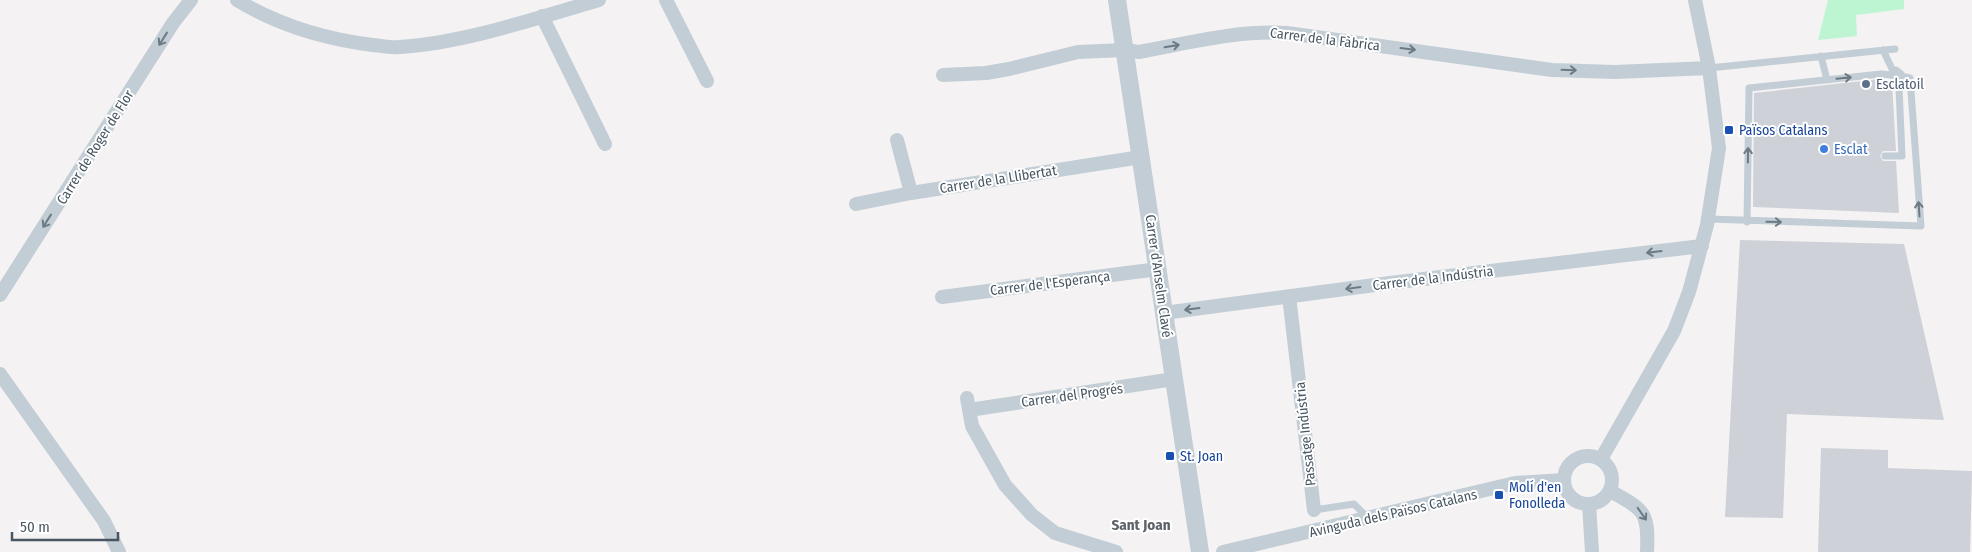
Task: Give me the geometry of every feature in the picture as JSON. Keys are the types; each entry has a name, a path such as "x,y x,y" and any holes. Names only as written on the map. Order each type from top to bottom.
{"street":[{"name":"Carrer de Roger de Flor","path":"0,295 173,23 191,0"},
{"path":"237,0 260,14 312,33 357,43 398,47 444,41 599,0"},
{"path":"666,0 708,80"},
{"name":"Carrer d'Anselm Clavé","path":"1117,0 1200,552"},
{"path":"1601,460 1674,331 1689,292 1708,219 1719,148 1709,68 1695,0"},
{"path":"542,16 605,144"},
{"name":"Carrer de la Fàbrica","path":"943,75 986,73 1078,52 1124,50 1139,52 1262,31 1287,32 1552,70 1615,72 1709,68"},
{"path":"897,140 911,193"},
{"name":"Carrer de la Llibertat","path":"856,204 911,193 1141,157"},
{"name":"Carrer de la Indústria","path":"1164,313 1702,246"},
{"name":"Carrer de l'Esperança","path":"942,297 1158,269"},
{"name":"Passatge Indústria","path":"1290,296 1314,510"},
{"path":"0,374 104,522 119,552"},
{"name":"Carrer del Progrés","path":"1116,552 1055,533 1032,515 1005,485 972,426 968,404 1174,379"},
{"path":"1589,456 1601,460 1608,466 1612,475 1610,491 1605,498 1596,503 1589,504 1579,502 1569,496 1563,480 1568,467 1576,459 1589,456"},
{"name":"Avinguda dels Països Catalans","path":"1223,552 1515,483 1563,480"},
{"path":"1610,491 1640,509 1646,518 1648,529 1647,552"},
{"path":"1589,504 1592,552"}],"lane":[{"path":"1709,68 1895,49"},
{"path":"1883,50 1899,88 1902,156 1885,156"},
{"path":"1821,56 1827,80"},
{"path":"1708,219 1747,222 1921,226 1910,78 1881,74 1749,88 1747,222"},
{"name":"Passatge Indústria","path":"1314,510 1354,504 1369,519"}],"green space":[{"path":"1828,0 1904,0 1904,9 1856,15 1857,36 1818,40"}],"building":[{"name":"Esclat","path":"1881,79 1889,80 1892,83 1896,151 1883,151 1880,156 1883,161 1896,161 1899,213 1753,207 1754,93"},
{"path":"1740,240 1904,244 1944,420 1787,414 1783,518 1725,517"},
{"path":"1821,448 1888,450 1888,468 1972,471 1970,552 1818,552"}],"place":[{"name":"Esclatoil","path":"1866,84"},
{"name":"Països Catalans","path":"1729,130"},
{"name":"Esclat","path":"1824,149"},
{"name":"St. Joan","path":"1170,456"},
{"name":"Molí d'en Fonolleda","path":"1499,495"}],"district":[{"name":"Sant Joan","path":"1141,525"}]}
